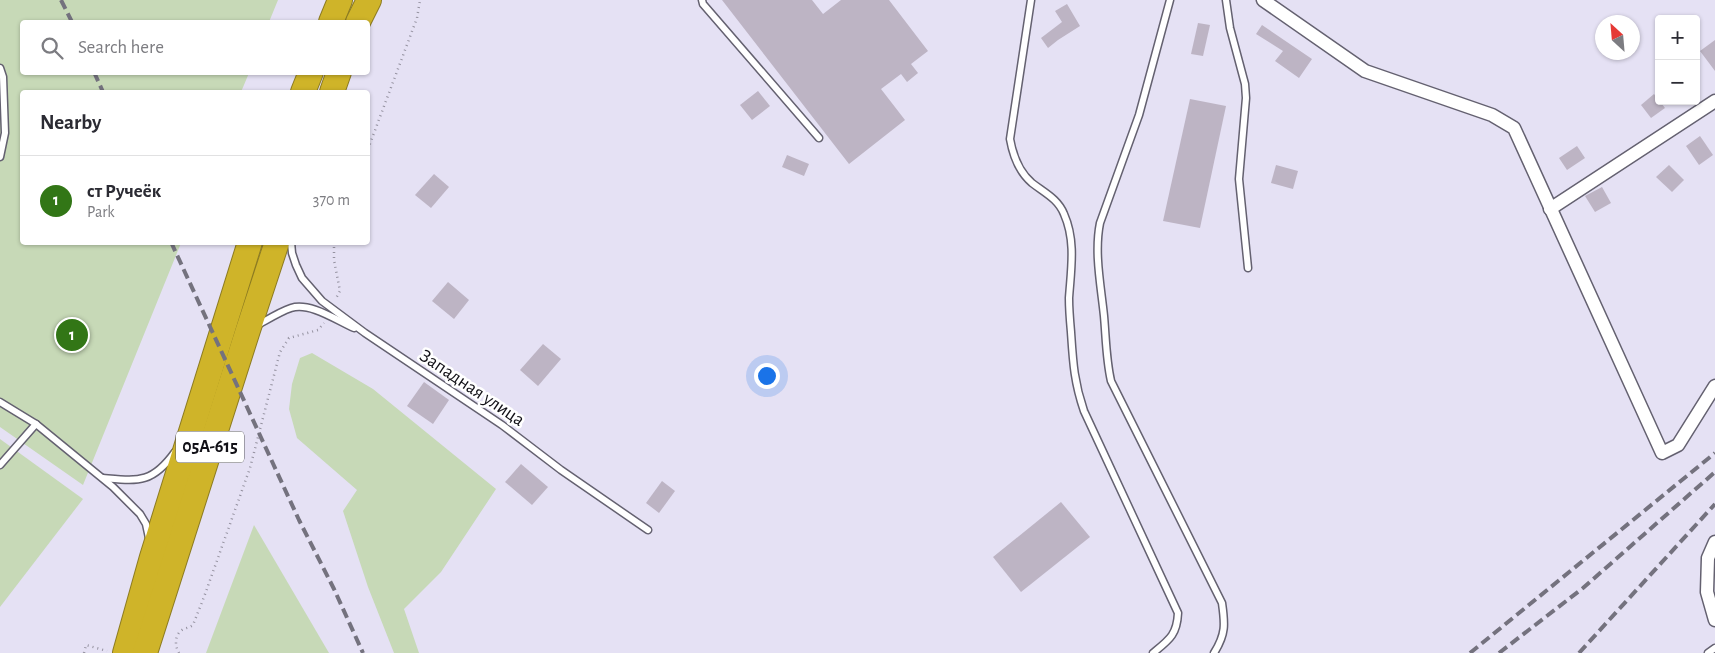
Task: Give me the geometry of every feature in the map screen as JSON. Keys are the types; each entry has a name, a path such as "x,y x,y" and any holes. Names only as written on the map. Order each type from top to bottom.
{"highway":[{"path":"332,20 340,0"},
{"path":"359,20 369,0"},
{"path":"304,90 310,75"},
{"path":"333,90 338,75"},
{"name":"05А-615","path":"125,653 152,556 249,245"},
{"name":"05А-615","path":"145,653 276,245"}],"street":[{"path":"1263,0 1365,71 1492,115 1514,128 1662,453 1678,445 1715,386"},
{"path":"1550,209 1715,101"},
{"path":"1715,542 1708,558 1707,592 1715,620"}],"lane":[{"path":"702,0 819,138"},
{"path":"1030,0 1010,140 1019,168 1031,182 1057,202 1064,214 1070,231 1072,249 1069,299 1076,389 1084,411 1178,613 1175,632 1169,640 1153,653"},
{"path":"1170,0 1139,115 1100,223 1097,239 1107,363 1112,381 1222,603 1225,624 1222,638 1214,653"},
{"path":"1226,0 1230,28 1246,84 1238,179 1248,268"},
{"path":"0,68 3,77 5,133 0,157"},
{"name":"Западная улица","path":"292,245 292,253 302,278 312,291 331,307 365,333 502,425 561,470 648,530"},
{"name":"Западная улица","path":"248,330 280,312 298,306 313,309 365,333"},
{"path":"0,402 36,424 102,478 140,514 149,534 152,556"},
{"path":"0,465 36,424"},
{"path":"102,478 136,481 152,476 166,464 191,430"},
{"path":"1708,653 1715,648"}],"path":[{"path":"370,144 417,18 420,0"},
{"path":"331,307 340,291 334,260 334,245"},
{"path":"179,653 175,647 176,638 182,630 193,625 250,468 280,352 290,338 322,327 327,316"},
{"path":"84,653 86,644 108,651 107,653"}],"green space":[{"path":"0,0 278,0 270,20 20,20 20,75 248,75 242,90 20,90 20,245 180,245 83,485 0,427"},
{"path":"312,353 373,389 496,489 441,572 404,609 419,653 394,653 368,587 343,511 357,490 297,438 289,409 292,384 300,358"},
{"path":"0,439 83,499 0,607"},
{"path":"254,525 329,653 206,653"}],"building":[{"path":"722,0 812,0 823,14 841,0 889,0 928,51 911,64 918,73 907,82 901,74 881,89 905,120 849,164"},
{"path":"1067,4 1080,26 1048,48 1041,38 1062,22 1055,11"},
{"path":"1198,23 1210,25 1203,56 1191,54"},
{"path":"1262,25 1312,59 1299,78 1275,61 1283,51 1256,34"},
{"path":"1715,40 1715,71 1700,51"},
{"path":"758,91 770,106 752,120 740,105"},
{"path":"1654,94 1655,105 1663,105 1665,108 1651,118 1641,105"},
{"path":"1190,99 1226,106 1200,228 1163,221"},
{"path":"1700,136 1713,155 1699,165 1686,146"},
{"path":"1577,146 1585,158 1567,170 1559,158"},
{"path":"787,155 809,164 804,176 782,167"},
{"path":"1276,165 1298,171 1293,189 1271,183"},
{"path":"1669,165 1684,180 1672,192 1656,177"},
{"path":"434,174 449,187 431,208 415,195"},
{"path":"1602,187 1611,203 1595,212 1585,196"},
{"path":"448,282 469,300 454,319 432,301"},
{"path":"543,344 561,359 538,386 520,370"},
{"path":"424,382 449,400 433,424 407,406"},
{"path":"521,464 548,487 532,505 505,482"},
{"path":"662,481 675,491 659,513 646,503"},
{"path":"1061,502 1090,537 1021,592 993,557"}],"railway":[{"path":"61,0 71,20"},
{"path":"95,75 102,90"},
{"path":"172,245 299,520 334,589 363,653"},
{"path":"1470,653 1715,453"},
{"path":"1499,653 1583,588 1715,472"},
{"path":"1579,653 1715,504"}],"place":[{"name":"ст Ручеёк","path":"72,335"}]}
